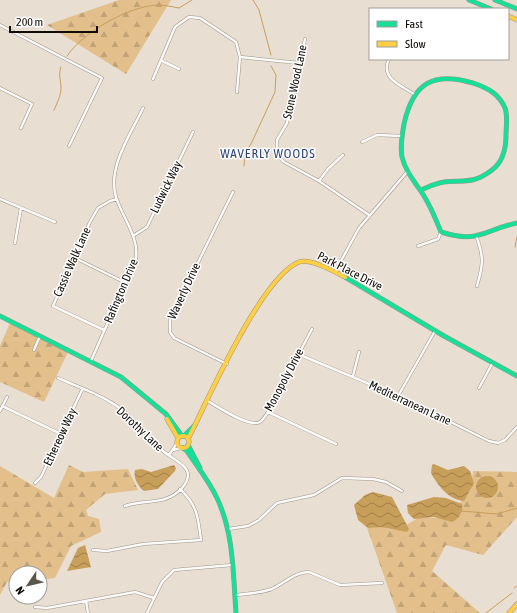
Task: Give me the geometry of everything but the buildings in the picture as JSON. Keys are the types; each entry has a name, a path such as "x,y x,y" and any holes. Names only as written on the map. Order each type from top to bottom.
{"main road":[{"path":"469,0 488,8"},
{"path":"495,0 517,9"},
{"path":"421,190 442,182 470,182 493,170 501,160 506,146 506,110 500,99 488,88 459,79 442,78 422,87 414,94 408,106 402,136 402,157 407,172 421,190 442,232 462,239 477,238 517,223"},
{"name":"Park Place Drive","path":"188,439 266,294 289,269 299,262 308,261 335,272 492,364 517,376"},
{"path":"0,316 112,371 127,381 164,413 180,438 182,448 187,451 204,476"},
{"name":"Park Place Drive","path":"180,438 196,424"},
{"path":"180,438 188,439 188,445 220,503 228,529 236,613"},
{"path":"182,448 188,445"},
{"path":"509,613 517,604"}],"street":[{"path":"153,79 162,61 175,27 184,19 195,16 236,42 240,57 237,92"},
{"path":"0,25 102,78 69,146"},
{"name":"Stone Wood Lane","path":"304,39 287,123 277,140 277,155 284,162 319,181 369,215"},
{"path":"240,57 299,62"},
{"path":"390,60 386,70 387,76 414,94"},
{"path":"162,61 179,69"},
{"path":"0,88 32,104 20,128"},
{"name":"Rafington Drive","path":"91,361 126,283 136,253 133,236 117,199 114,187 116,168 143,108"},
{"name":"Ludwick Way","path":"133,236 147,227 193,132"},
{"path":"362,142 377,135 402,136"},
{"path":"319,181 337,159 343,155"},
{"path":"335,272 352,239 369,215 407,172"},
{"name":"Waverly Drive","path":"227,364 174,338 169,327 170,319 233,192"},
{"path":"0,199 55,222"},
{"name":"Cassie Walk Lane","path":"104,330 53,306 90,222 98,208 110,200 117,199"},
{"path":"15,243 21,208"},
{"path":"418,246 438,239 442,232"},
{"path":"477,238 484,265 477,286"},
{"path":"75,258 126,283"},
{"name":"Monopoly Drive","path":"208,401 251,423 259,422 268,412 312,329"},
{"path":"398,396 435,331"},
{"path":"34,350 40,336"},
{"path":"353,376 359,352"},
{"name":"Mediterranean Lane","path":"298,354 398,396 498,443 505,440 517,427"},
{"path":"479,388 492,364"},
{"name":"Dorothy Lane","path":"58,378 119,408 169,455 183,463 186,470 187,480 180,489"},
{"name":"Ethereow Way","path":"35,483 41,478 82,390"},
{"path":"0,411 7,397"},
{"path":"2,406 61,434"},
{"path":"268,412 336,444"},
{"name":"Park Place Drive","path":"169,455 180,438"},
{"path":"172,450 182,448"},
{"path":"228,529 248,526 259,520 277,504 314,495 342,478 373,479 386,482 402,491"},
{"path":"93,550 107,551 143,544 201,540 196,512 191,500 180,489 166,500 125,506"},
{"path":"148,613 162,582 174,570 232,565"},
{"path":"235,595 272,588 296,574 303,572 309,572 340,585 382,582"},
{"path":"35,607 47,608 135,592 154,598"},
{"path":"86,601 88,613"}],"green space":[{"path":"119,0 171,0 126,74 47,25"},
{"path":"10,323 68,352 44,402 0,382 0,346"},
{"path":"69,465 83,472 128,469 138,490 105,494 86,510 88,516 99,519 101,532 71,546 55,578 48,579 48,565 8,565 8,582 0,595 0,466 54,498"},
{"path":"473,471 517,472 517,517 483,555 446,545 432,571 480,613 397,613 364,519 389,529 398,530 418,518 436,518 464,500 471,488"}],"water":[{"path":"434,464 448,470 464,466 470,471 474,483 464,501 454,498 444,492 431,473 432,465"},
{"path":"174,465 176,468 175,471 158,489 144,491 136,482 135,470 142,469 151,472"},
{"path":"483,476 491,476 498,483 498,491 491,498 483,498 476,491 476,483"},
{"path":"373,492 392,497 409,529 407,532 381,527 368,528 358,520 354,505 365,495"},
{"path":"434,497 446,498 462,504 462,510 458,517 452,522 434,517 414,519 408,513 407,505"},
{"path":"85,545 91,567 67,571 78,548"}],"waterway":[{"path":"67,56 84,38 121,15 146,6 158,5 179,8 192,0"},
{"path":"253,0 259,10 271,55"},
{"path":"244,166 245,153 251,144 275,92 276,75 271,66"},
{"path":"54,110 61,91 61,67"},
{"path":"515,247 517,237"},
{"path":"461,511 497,514 517,508"},
{"path":"486,613 512,593"}],"traffic: fast":[{"path":"469,0 489,8"},
{"path":"495,0 517,9"},
{"path":"421,190 441,183 480,178 496,167 501,159 506,140 507,118 505,108 503,103 496,95 473,83 447,79 436,80 419,90 408,110 404,124 401,149 402,157 409,173 429,205 441,232 464,237 473,236 517,223"},
{"path":"345,277 444,336 517,376"},
{"path":"0,316 121,377 166,414 182,436"},
{"path":"184,436 195,425"},
{"path":"188,445 200,468"},
{"path":"183,448 187,451 207,480 223,512 232,554 236,613"}],"traffic: slow":[{"path":"509,16 517,20"},
{"path":"188,439 252,314 268,290 284,272 299,262 304,261 323,266 345,277"},
{"path":"167,419 178,438"},
{"path":"181,436 185,436 189,442 185,448 181,448 177,444 177,440 181,436"},
{"path":"509,613 517,604"}],"district":[{"name":"WAVERLY WOODS","path":"268,153"}]}
